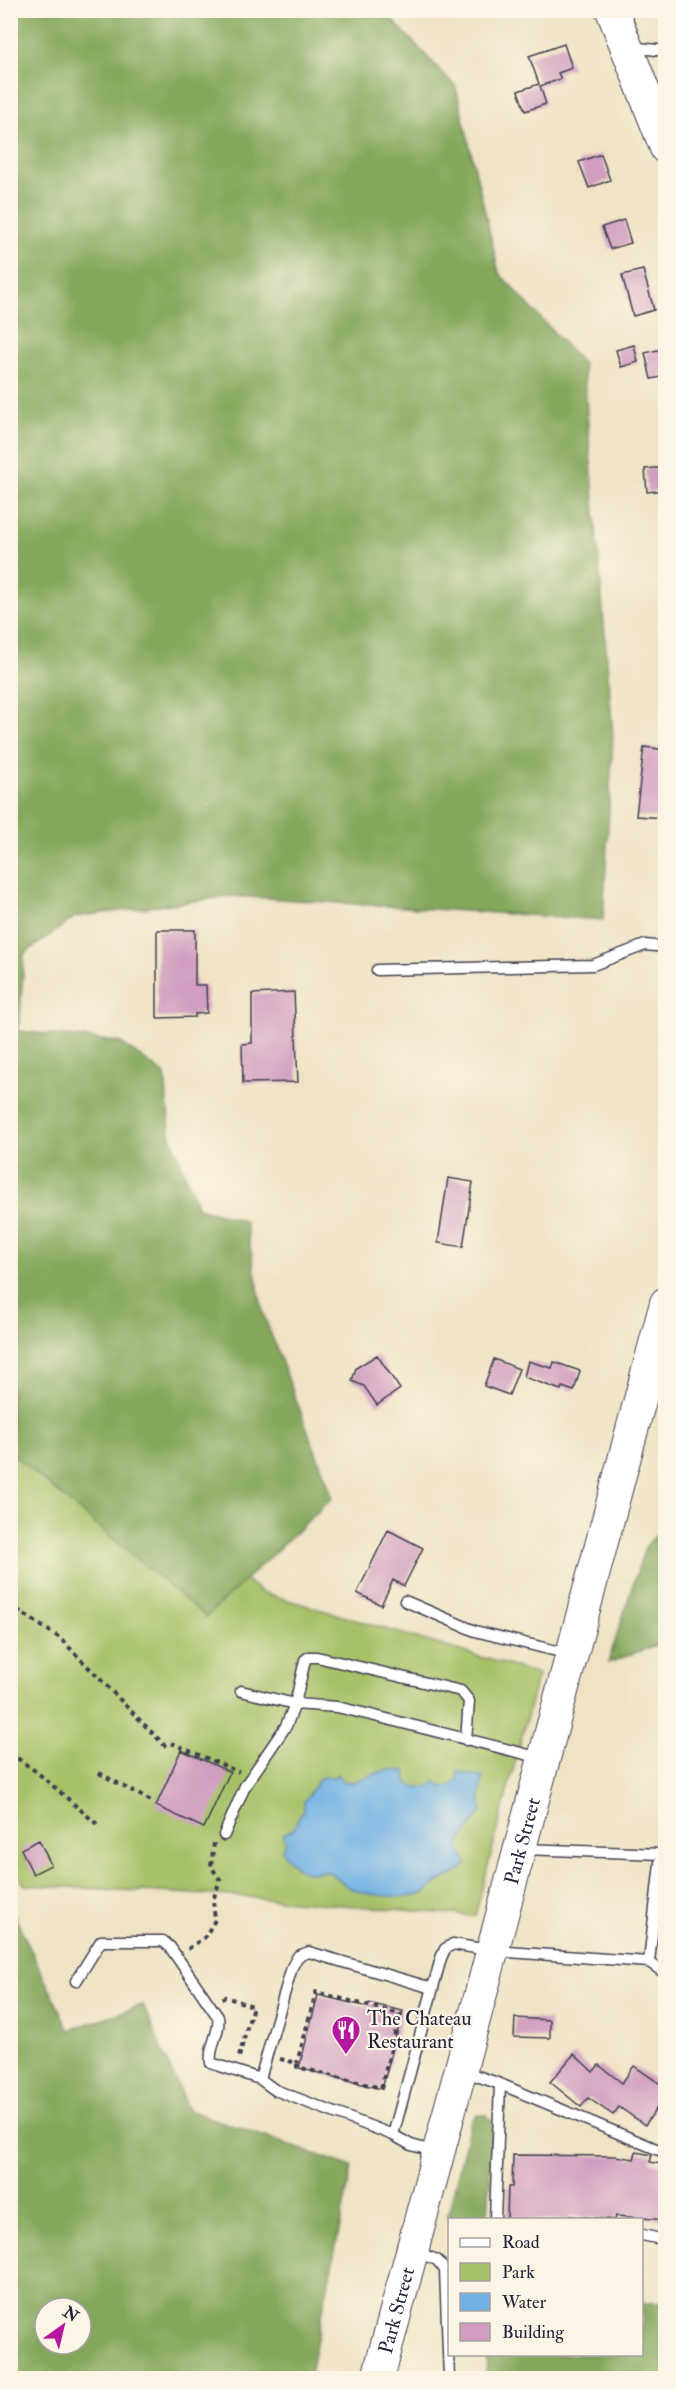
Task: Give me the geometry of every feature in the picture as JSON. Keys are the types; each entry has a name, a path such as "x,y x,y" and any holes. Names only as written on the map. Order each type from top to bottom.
{"main road":[{"path":"612,10 666,148"},
{"name":"Park Street","path":"378,2379 666,1303"}],"lane":[{"path":"627,47 666,51"},
{"path":"376,970 593,965 645,945 666,947"},
{"path":"405,1601 475,1631 573,1655"},
{"path":"219,1838 245,1786 286,1726 295,1704 305,1660 309,1657 461,1692 469,1701 466,1740"},
{"path":"241,1691 295,1704 337,1707 545,1759"},
{"path":"519,1848 663,1853 649,1962"},
{"path":"76,1981 101,1941 163,1941 170,1947 219,2019 210,2056 211,2063 261,2073 275,2090 393,2135 411,2145 438,2152"},
{"path":"393,2135 442,1952 448,1946 453,1944 493,1951 649,1962 666,1974"},
{"path":"261,2073 292,1967 298,1956 303,1953 309,1952 432,1988"},
{"path":"460,2070 500,2084 666,2153"},
{"path":"495,2218 500,2084"},
{"path":"643,2235 666,2240"},
{"path":"413,2250 437,2260 445,2270 448,2352"},
{"path":"448,2356 449,2379"}],"path":[{"path":"10,1605 60,1638 168,1749"},
{"path":"171,1743 241,1773 237,1783"},
{"path":"10,1753 38,1773 97,1824"},
{"path":"99,1773 153,1802"},
{"path":"183,1952 205,1937 214,1920 213,1900 220,1880 211,1866 219,1838"},
{"path":"316,1992 400,2014 381,2088 297,2067 297,2063 316,1992"},
{"path":"219,2001 225,1997 253,2007 238,2061 261,2073 271,2070 275,2057 297,2063"}],"green space":[{"path":"10,11 384,11 456,87 499,273 583,364 613,735 603,920 232,896 75,917 24,954 19,1031 120,1042 165,1075 170,1134 198,1208 245,1221 263,1313 333,1497 206,1617 11,1453"},
{"path":"10,1386 261,1592 538,1674 475,1916 234,1896 25,1885 10,1868"},
{"path":"665,1526 665,1642 608,1663 645,1547"},
{"path":"11,1908 69,2030 143,2005 188,2110 352,2167 309,2378 11,2378"},
{"path":"477,2114 487,2115 492,2122 488,2218 450,2218 448,2215 470,2123"},
{"path":"643,2303 665,2303 665,2378 486,2378 487,2356 643,2356"}],"water":[{"path":"386,1770 406,1771 407,1783 418,1787 430,1787 436,1781 441,1787 451,1786 458,1779 457,1771 483,1778 480,1794 482,1810 458,1845 467,1864 464,1868 441,1880 425,1893 397,1897 357,1891 328,1872 304,1871 291,1862 282,1850 286,1841 283,1834 294,1829 304,1809 304,1802 319,1779 335,1777 337,1774 343,1781 352,1782"}],"building":[{"path":"564,44 572,68 558,73 561,79 540,86 546,104 525,111 518,91 539,84 529,56"},
{"path":"601,154 610,180 589,188 579,162"},
{"path":"624,220 631,243 610,249 602,227"},
{"path":"643,270 654,310 633,316 622,275"},
{"path":"634,345 638,362 621,367 616,350"},
{"path":"666,348 666,376 651,379 645,353"},
{"path":"666,467 666,490 647,492 645,469"},
{"path":"644,747 666,750 664,818 636,816"},
{"path":"157,930 195,930 195,985 206,985 207,1013 195,1014 195,1017 157,1018"},
{"path":"294,992 298,1082 243,1083 242,1044 252,1043 252,994"},
{"path":"448,1178 473,1182 463,1247 438,1243"},
{"path":"377,1355 400,1389 377,1405 364,1386 352,1381 356,1368"},
{"path":"494,1359 519,1369 509,1395 484,1386"},
{"path":"528,1361 552,1368 554,1362 580,1371 574,1391 562,1387 561,1390 524,1377"},
{"path":"388,1530 423,1548 404,1586 393,1580 381,1605 357,1593"},
{"path":"181,1750 230,1772 204,1828 156,1806"},
{"path":"39,1840 51,1865 33,1874 21,1849"},
{"name":"The Chateau Restaurant","path":"318,1995 367,2007 369,2003 403,2011 382,2089 299,2068"},
{"path":"515,2018 550,2020 550,2038 514,2037"},
{"path":"574,2054 593,2072 599,2065 622,2083 634,2066 666,2088 666,2095 645,2125 619,2107 613,2115 588,2098 581,2107 550,2082"},
{"path":"636,2152 652,2155 650,2162 666,2165 666,2220 616,2216 616,2218 570,2216 570,2218 507,2218 508,2187 512,2187 513,2155 615,2156 634,2159"}],"place":[{"name":"The Chateau Restaurant","path":"346,2056"}]}
